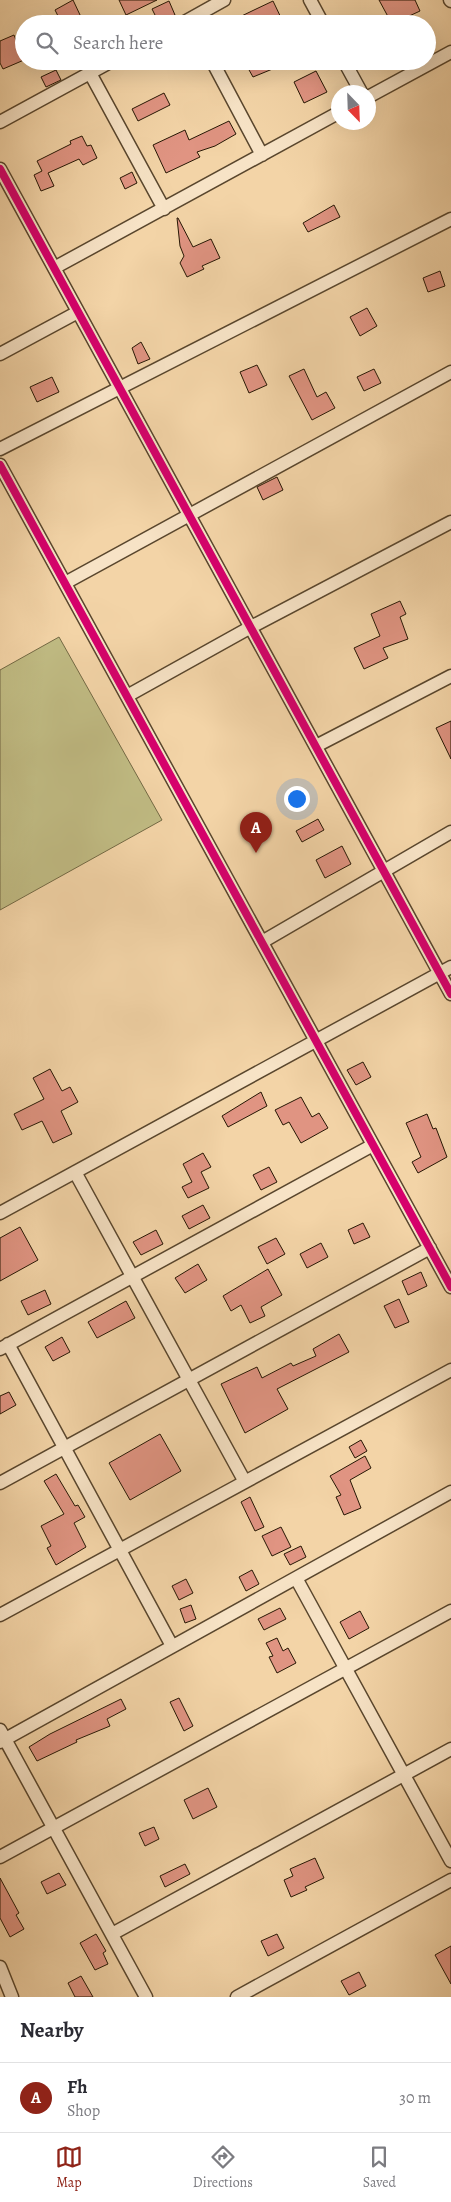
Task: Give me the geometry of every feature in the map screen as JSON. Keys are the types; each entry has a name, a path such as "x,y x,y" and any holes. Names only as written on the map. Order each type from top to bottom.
{"street":[{"path":"199,15 224,0"},
{"path":"310,0 318,15"},
{"path":"436,60 451,52"},
{"path":"0,122 96,70"},
{"path":"217,70 262,155"},
{"path":"349,70 357,85"},
{"path":"376,93 418,70"},
{"path":"90,73 164,209"},
{"path":"54,268 331,117"},
{"path":"0,169 384,871 446,970 451,994"},
{"path":"0,449 451,220"},
{"path":"0,354 78,312"},
{"path":"66,583 451,372"},
{"path":"0,465 451,1287"},
{"path":"127,696 250,627 451,522"},
{"path":"316,746 451,676"},
{"path":"262,942 451,832"},
{"path":"0,1213 446,970"},
{"path":"172,1646 64,1448 4,1346 373,1145"},
{"path":"75,1172 245,1482"},
{"path":"0,1483 430,1248"},
{"path":"0,1616 451,1370"},
{"path":"146,1997 2,1737 172,1646 451,1492"},
{"path":"296,1578 451,1861"},
{"path":"0,1858 451,1611"},
{"path":"112,1934 451,1749"},
{"path":"237,1997 451,1880"},
{"path":"0,1968 12,1997"}],"shaded area":[{"path":"59,637 162,820 0,910 0,670"}],"building":[{"path":"73,0 80,15 58,15 55,10"},
{"path":"119,0 157,0 126,15"},
{"path":"379,0 415,0 420,11 411,15 387,15"},
{"path":"169,1 175,15 155,15 152,9"},
{"path":"273,1 280,15 244,15"},
{"path":"14,35 15,38 15,64 3,69 0,63 0,41"},
{"path":"56,70 61,80 46,87 41,77"},
{"path":"249,70 270,70 253,77"},
{"path":"316,71 327,92 304,103 294,82"},
{"path":"164,93 170,105 138,121 132,109"},
{"path":"229,121 236,134 215,146 197,152 200,157 166,173 153,145 185,130 189,140"},
{"path":"82,136 87,146 91,145 97,158 83,165 79,159 48,173 54,186 41,191 34,175 42,171 37,161 71,144 70,141"},
{"path":"132,172 137,183 125,189 120,178"},
{"path":"334,205 340,217 308,232 303,223"},
{"path":"177,218 193,247 211,239 220,258 202,266 204,269 187,277 180,263 184,256 180,246"},
{"path":"440,271 445,286 428,292 423,278"},
{"path":"367,308 377,326 360,336 350,317"},
{"path":"141,342 150,359 138,364 132,348"},
{"path":"257,365 267,385 249,393 240,372"},
{"path":"304,369 317,397 326,392 335,408 312,420 289,376"},
{"path":"374,369 381,383 364,391 357,377"},
{"path":"52,377 59,392 37,402 30,387"},
{"path":"277,477 283,490 263,500 257,487"},
{"path":"400,601 406,614 400,617 408,639 383,648 388,658 364,669 354,648 380,636 371,614"},
{"path":"451,721 451,759 436,728"},
{"path":"318,819 324,830 302,842 296,831"},
{"path":"342,846 351,864 325,878 316,860"},
{"path":"363,1062 371,1077 356,1085 347,1070"},
{"path":"50,1069 62,1091 70,1087 78,1102 61,1111 72,1134 53,1143 42,1121 22,1130 14,1114 44,1099 33,1078"},
{"path":"261,1092 267,1106 228,1127 222,1116"},
{"path":"301,1097 312,1117 319,1113 328,1128 301,1143 289,1122 283,1125 275,1110"},
{"path":"427,1114 433,1129 436,1128 447,1157 418,1173 412,1162 421,1157 406,1123"},
{"path":"203,1153 211,1167 201,1172 209,1188 188,1198 182,1187 192,1182 183,1164"},
{"path":"269,1167 277,1182 261,1190 253,1175"},
{"path":"203,1205 210,1218 189,1229 182,1216"},
{"path":"363,1223 370,1237 354,1244 348,1230"},
{"path":"20,1227 38,1260 0,1281 0,1238"},
{"path":"156,1230 163,1244 141,1255 133,1242"},
{"path":"276,1238 285,1254 267,1264 258,1247"},
{"path":"321,1243 328,1257 307,1268 300,1254"},
{"path":"198,1264 207,1280 185,1293 175,1278"},
{"path":"268,1269 282,1295 261,1307 265,1316 250,1323 241,1305 231,1311 223,1296"},
{"path":"421,1272 427,1286 408,1295 402,1281"},
{"path":"45,1290 51,1304 28,1315 21,1301"},
{"path":"399,1299 409,1322 395,1328 384,1306"},
{"path":"126,1301 135,1318 97,1338 88,1322"},
{"path":"339,1334 349,1352 277,1389 288,1409 245,1433 221,1384 257,1367 262,1378 291,1363 293,1366 316,1356 313,1349"},
{"path":"62,1337 70,1352 53,1361 45,1347"},
{"path":"9,1392 16,1405 0,1414 0,1396"},
{"path":"160,1434 181,1471 130,1500 109,1463"},
{"path":"361,1440 367,1451 355,1458 349,1447"},
{"path":"365,1456 371,1468 350,1480 361,1508 344,1515 336,1497 341,1495 330,1476"},
{"path":"56,1474 75,1506 78,1505 85,1517 74,1523 86,1547 56,1565 47,1548 51,1546 41,1526 64,1514 44,1481"},
{"path":"250,1497 264,1527 255,1531 241,1502"},
{"path":"281,1527 291,1547 272,1556 262,1536"},
{"path":"301,1546 306,1557 290,1565 284,1554"},
{"path":"252,1570 259,1584 246,1591 239,1577"},
{"path":"186,1579 193,1593 179,1600 172,1586"},
{"path":"191,1605 196,1619 185,1623 180,1609"},
{"path":"280,1608 286,1619 264,1630 258,1619"},
{"path":"360,1611 369,1628 349,1639 340,1622"},
{"path":"277,1638 283,1651 288,1648 296,1663 277,1673 269,1657 273,1656 266,1643"},
{"path":"179,1698 193,1726 184,1731 170,1702"},
{"path":"121,1699 126,1709 107,1719 110,1726 76,1740 77,1742 37,1761 29,1747 50,1734"},
{"path":"208,1788 217,1807 193,1819 184,1800"},
{"path":"154,1827 159,1839 145,1846 139,1833"},
{"path":"315,1858 324,1878 305,1887 307,1890 291,1897 284,1880 293,1876 290,1869"},
{"path":"185,1864 190,1874 165,1887 160,1876"},
{"path":"59,1873 66,1885 47,1894 41,1882"},
{"path":"0,1878 19,1913 16,1915 24,1929 10,1937 0,1918"},
{"path":"96,1934 106,1951 103,1953 108,1964 95,1970 80,1943"},
{"path":"277,1934 284,1948 268,1956 261,1941"},
{"path":"451,1946 451,1984 435,1955"},
{"path":"359,1972 366,1986 349,1995 341,1981"},
{"path":"81,1976 93,1997 75,1997 68,1983"}],"cycle path":[{"path":"0,169 451,994"},
{"path":"0,465 451,1287"}],"place":[{"name":"Fh","path":"256,853"}]}
